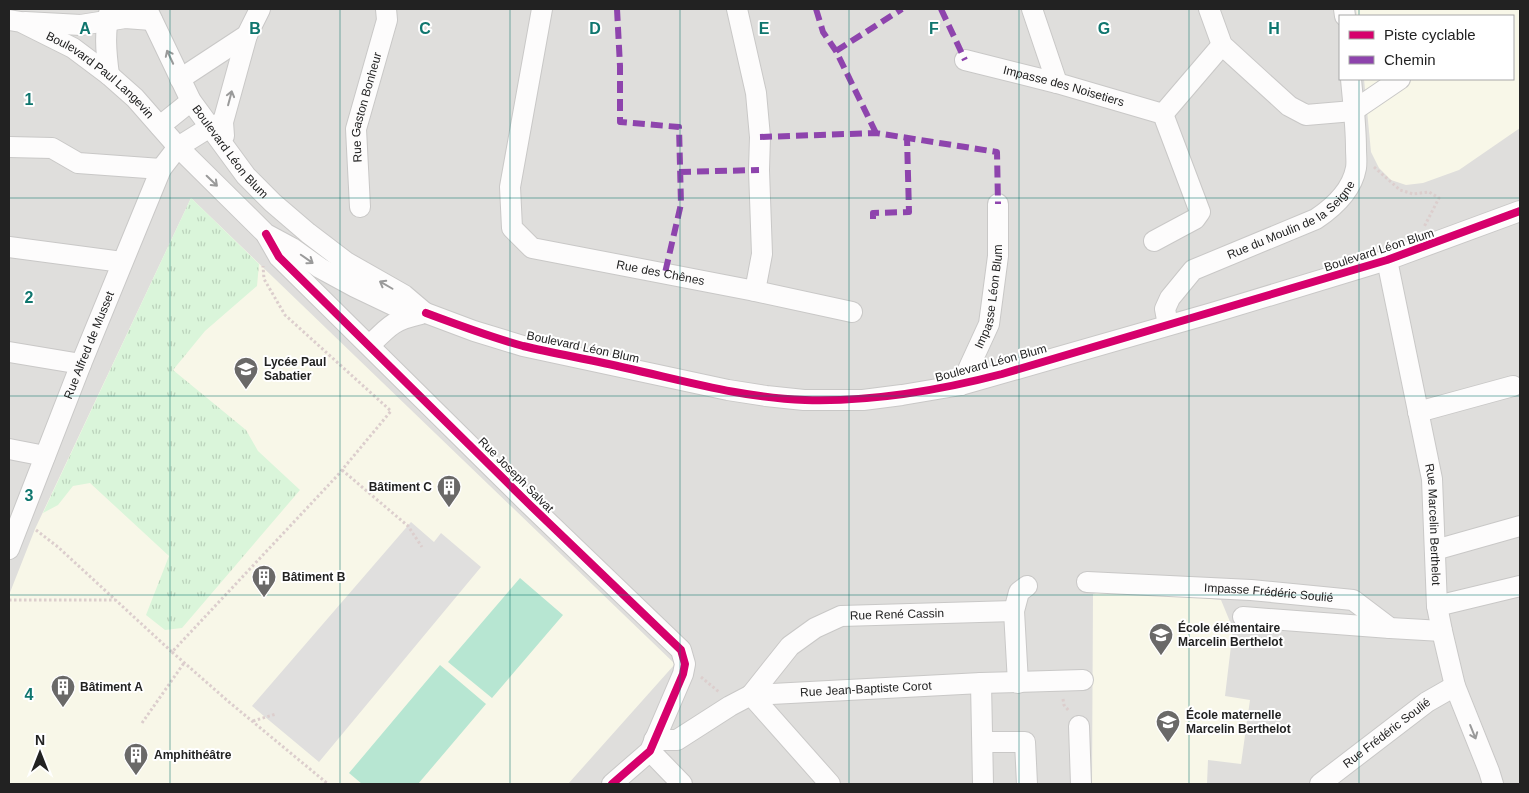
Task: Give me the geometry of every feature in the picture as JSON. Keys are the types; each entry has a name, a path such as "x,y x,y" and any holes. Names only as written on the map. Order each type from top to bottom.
{"street":[{"path":"178,147 216,125 247,35 260,9"},
{"name":"Rue Gaston Bonheur","path":"360,207 356,129 387,20 386,9"},
{"name":"Rue des Chênes","path":"542,9 510,186 512,228 532,248 755,291 852,312"},
{"path":"737,9 756,93 760,137 759,170 762,254 755,291"},
{"path":"1032,9 1057,83"},
{"path":"1209,9 1222,45 1289,106 1306,115 1354,111 1399,80"},
{"path":"15,21 81,24 108,15 125,18 150,14"},
{"name":"Boulevard Léon Blum","path":"150,14 191,101 216,125 225,146 246,176 273,203 346,262 404,295 426,313"},
{"path":"108,15 105,45 109,75"},
{"name":"Boulevard Paul Langevin","path":"15,21 73,48 109,75 135,98 178,147"},
{"path":"180,79 247,35"},
{"path":"1154,242 1194,219 1200,212 1163,114 1222,45"},
{"name":"Impasse des Noisetiers","path":"965,60 1057,83 1163,114"},
{"name":"Rue du Moulin de la Seigne","path":"1168,325 1165,308 1170,298 1193,270 1316,218 1329,210 1340,199 1353,177 1356,166 1354,111 1350,80"},
{"path":"160,126 191,101"},
{"path":"9,147 52,148 78,163 161,170"},
{"name":"Boulevard Léon Blum","path":"178,147 266,234 292,248 320,268 397,307 426,313 474,331 523,346 728,390 804,400 863,400 961,385 1387,260 1520,211"},
{"name":"Rue Alfred de Musset","path":"9,549 122,262 161,170 178,147"},
{"name":"Impasse Léon Blum","path":"961,385 989,324 998,256 998,204"},
{"name":"Rue Joseph Salvat","path":"266,234 279,257 530,505 681,650 685,664"},
{"path":"9,248 122,262"},
{"name":"Rue Marcelin Berthelot","path":"1387,260 1432,479 1437,606 1442,631 1455,686 1493,784"},
{"path":"370,345 385,329 400,319 426,313"},
{"path":"9,352 81,364"},
{"path":"1418,412 1513,386"},
{"path":"9,449 45,456"},
{"path":"1435,550 1520,526"},
{"name":"Impasse Frédéric Soulié","path":"1087,582 1251,590 1353,600 1390,628"},
{"path":"1018,682 1014,611 1019,592 1027,586"},
{"path":"1437,606 1520,586"},
{"name":"Rue René Cassin","path":"751,696 790,646 815,628 842,616 1014,611"},
{"path":"1243,617 1442,631"},
{"path":"612,784 652,746 684,674 685,664"},
{"name":"Rue Jean-Baptiste Corot","path":"751,696 981,683 1083,680"},
{"path":"981,683 984,784"},
{"name":"Rue Frédéric Soulié","path":"1320,784 1427,702 1455,686"},
{"path":"652,746 677,740 733,704 751,696 830,784"},
{"path":"1079,726 1081,784"},
{"path":"982,742 1025,742 1027,784"},
{"path":"652,746 682,784"}],"path":[{"path":"1372,165 1400,190 1413,194 1429,192 1439,198 1422,230"},
{"path":"172,652 342,470 391,412 285,315 264,278 266,234"},
{"path":"342,470 408,526 422,547"},
{"path":"44,536 172,652 328,784"},
{"path":"9,600 116,600"},
{"path":"142,723 184,662"},
{"path":"685,664 733,704"},
{"path":"1062,681 1064,705 1079,726"},
{"path":"252,721 276,714"}],"shaded area":[{"path":"9,9 1520,9 1520,784 9,784"},
{"path":"1356,9 1520,9 1520,128 1459,170 1423,183 1406,185 1391,180 1379,168 1371,152 1364,80 1514,80 1514,15 1357,15"},
{"name":"Lycée Paul Sabatier","path":"191,198 675,664 568,784 9,784 9,595 35,529"},
{"path":"420,401 526,503 519,510 414,408"},
{"path":"411,522 434,542 441,533 481,567 319,762 252,706"},
{"path":"1112,589 1221,600 1233,629 1225,696 1250,700 1241,764 1208,760 1207,784 1092,784 1093,594"}],"green space":[{"path":"191,198 259,264 257,286 205,331 173,370 246,430 258,451 300,490 182,628 165,630 146,615 169,556 90,483 73,486 58,505 43,513"},
{"path":"520,578 563,615 492,698 448,662"},
{"path":"440,665 486,704 418,784 362,784 349,773"}],"marked path":[{"path":"617,9 620,122 679,127 681,204 665,273"},
{"path":"816,9 823,32 836,51 876,133"},
{"path":"836,51 902,9"},
{"path":"941,9 965,60"},
{"path":"760,137 876,133 997,152 998,204"},
{"path":"873,219 873,213 909,212 907,138"},
{"path":"679,172 759,170"}],"cycle path":[{"path":"426,313 486,335 523,346 737,392 782,399 805,400 880,397 953,386 1002,374 1387,260 1520,211"},
{"path":"266,234 279,257 530,505 681,650 685,664 683,674 650,751 612,784"}],"place":[{"name":"Lycée Paul Sabatier","path":"246,390"},
{"name":"Bâtiment C","path":"449,508"},
{"name":"Bâtiment B","path":"264,598"},
{"name":"École élémentaire Marcelin Berthelot","path":"1161,656"},
{"name":"Bâtiment A","path":"63,708"},
{"name":"École maternelle Marcelin Berthelot","path":"1168,743"},
{"name":"Amphithéâtre","path":"136,776"}]}
